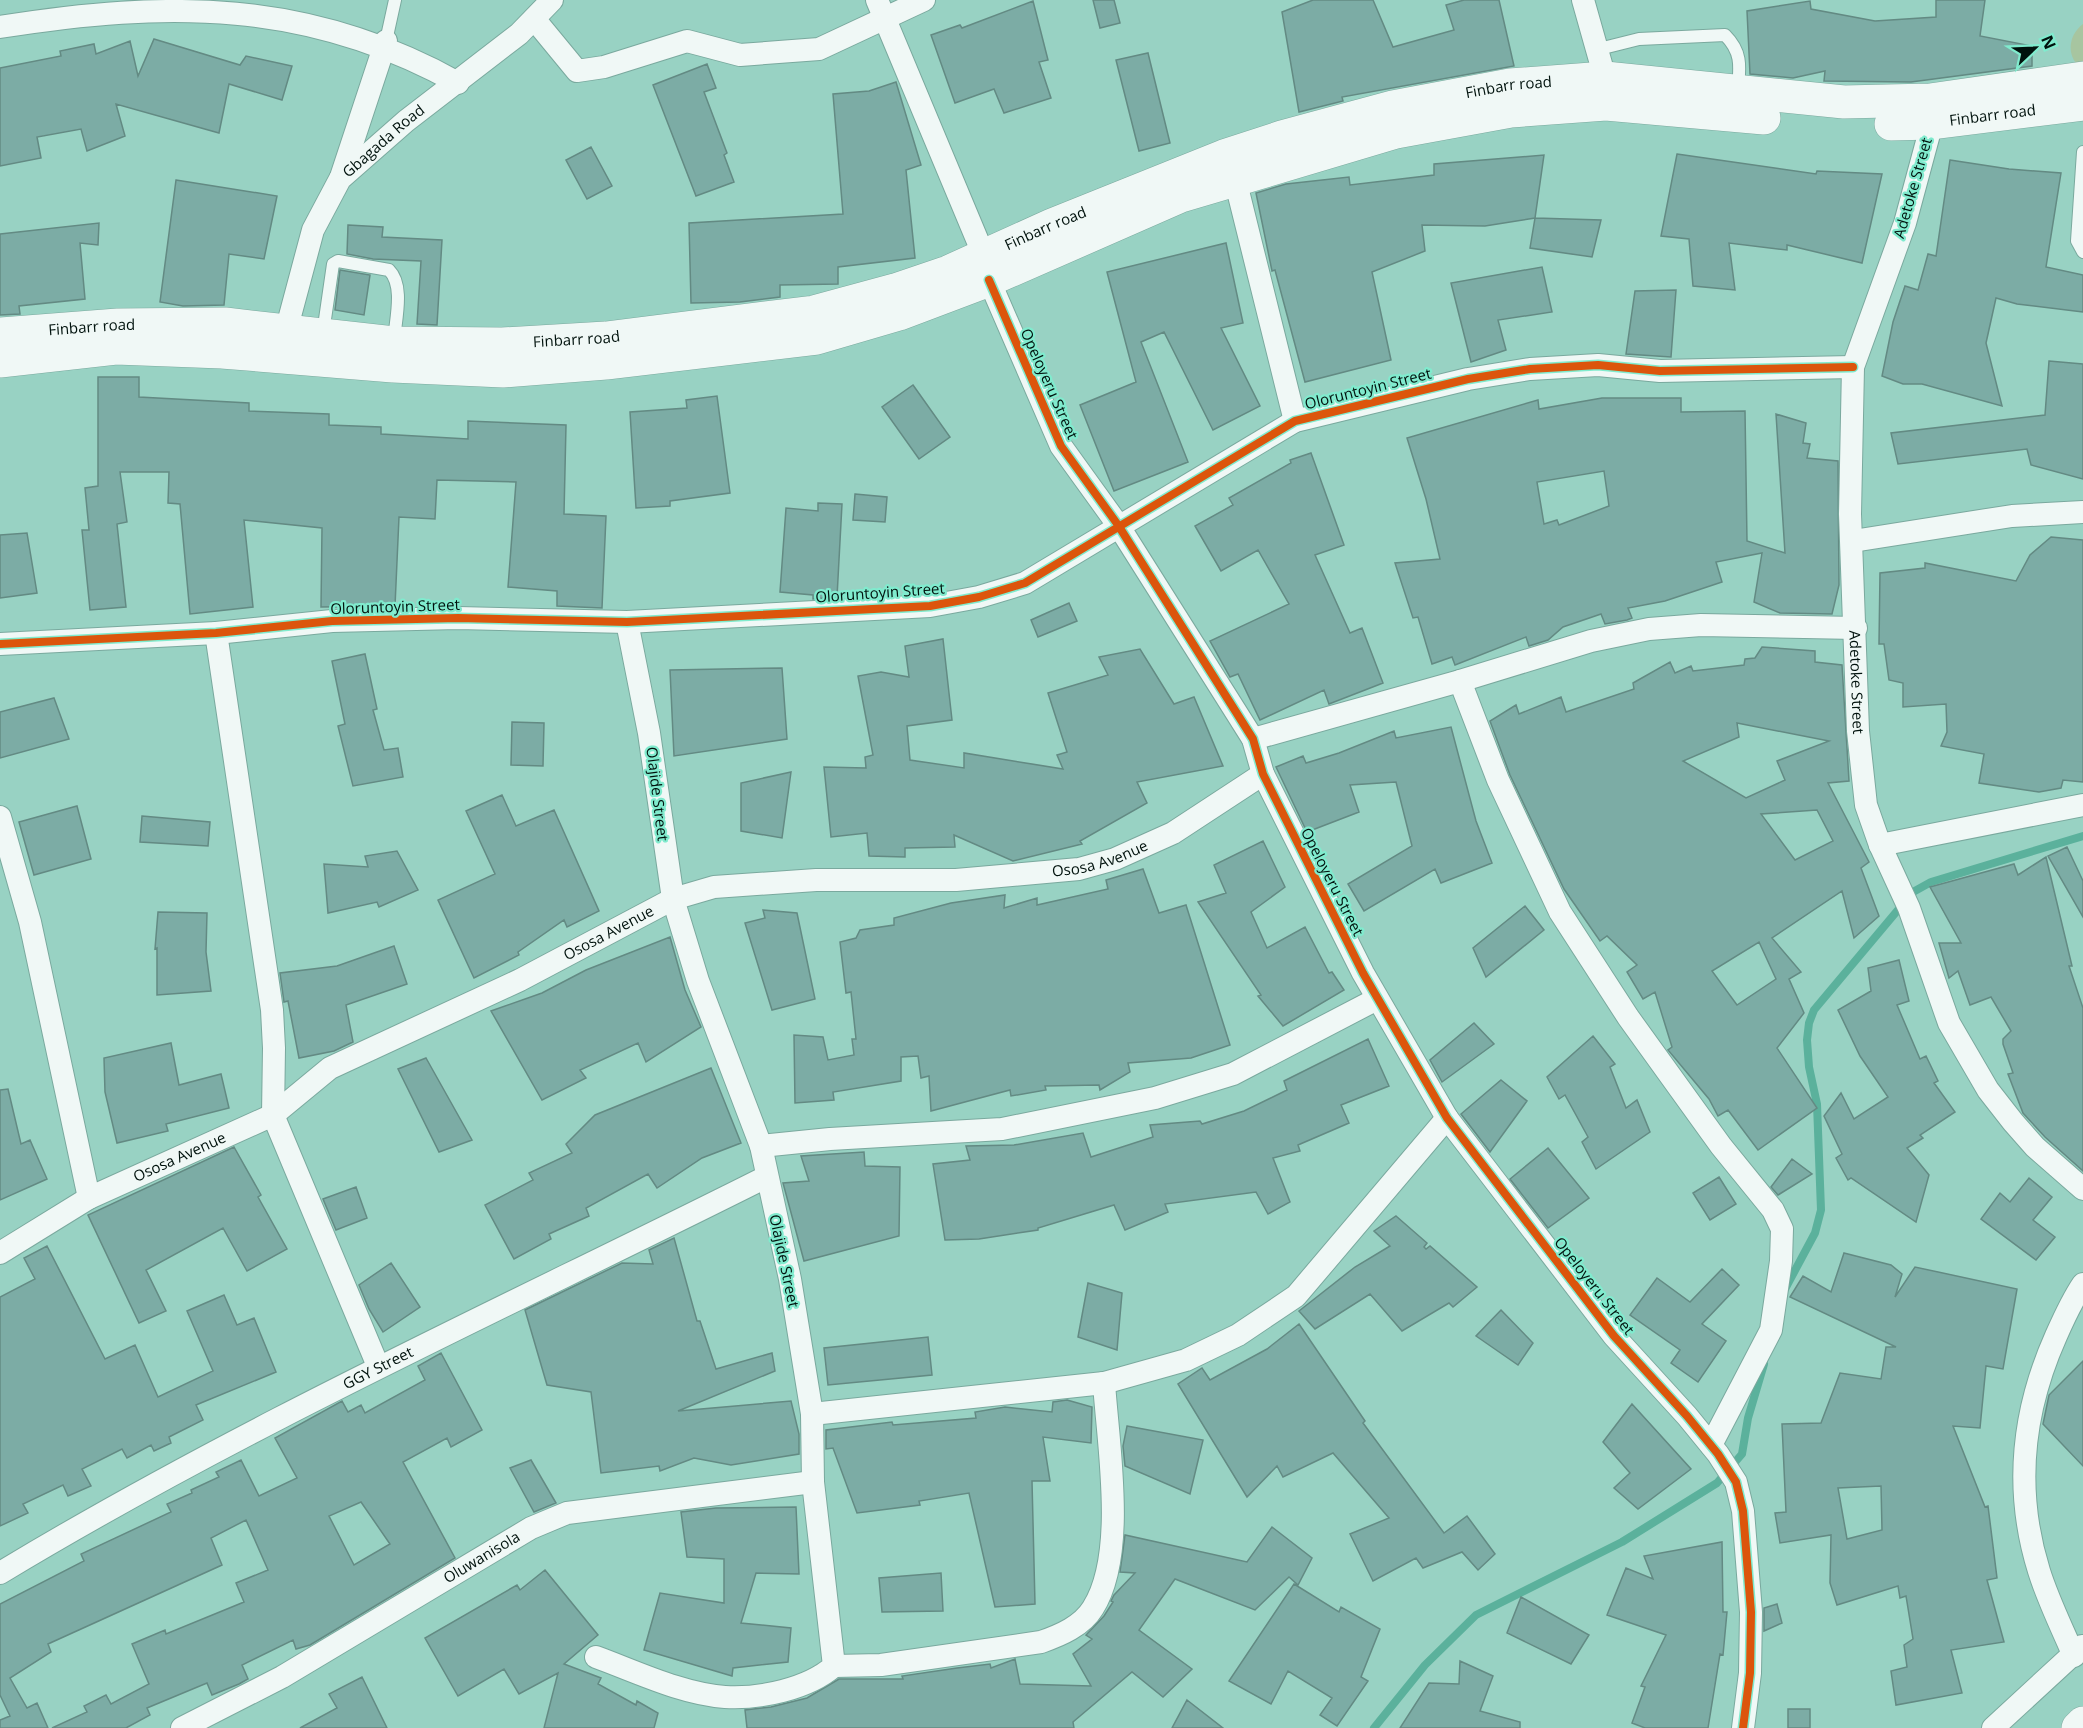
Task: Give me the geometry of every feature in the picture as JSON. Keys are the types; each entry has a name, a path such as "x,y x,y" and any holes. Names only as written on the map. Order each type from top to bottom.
{"main road":[{"name":"Finbarr road","path":"0,360 116,348 222,352 382,365 503,371 606,363 816,325 898,314 986,268 1052,225 1224,156 1282,137 1393,107 1510,85 1602,63 1738,93 1845,102 1930,100 2083,78"},
{"name":"Finbarr road","path":"986,268 1181,196 1235,179 1396,132 1511,111 1606,104 1844,125 1932,123 2083,104"},
{"name":"Finbarr road","path":"0,334 27,330 130,324 225,324 286,331 327,326 502,344 816,325"},
{"path":"2078,1728 2083,1723"}],"street":[{"name":"Gbagada Road","path":"286,331 313,230 340,178 406,121 458,83 535,20 552,0"},
{"path":"535,20 577,70 604,66 687,41 740,56 819,50 881,10 924,0"},
{"path":"1583,0 1602,63"},
{"path":"0,27 94,9 140,4 217,2 310,14 386,41 429,63 458,83"},
{"name":"Opeloyeru Street","path":"881,10 1061,446 1118,525 1253,739 1263,774 1377,999 1447,1118 1614,1336 1714,1450 1736,1482 1743,1511 1751,1612 1750,1673 1743,1728"},
{"path":"340,178 386,41"},
{"name":"Adetoke Street","path":"1932,123 1905,223 1853,367 1850,470 1858,731 1866,805 1894,877 1909,908 1949,1023 1988,1090 2035,1147 2083,1189"},
{"path":"1235,179 1294,421"},
{"name":"Oloruntoyin Street","path":"0,644 216,633 332,621 424,619 627,622 930,606 979,597 1025,583 1294,421 1468,379 1530,369 1598,365 1660,371 1853,367"},
{"path":"1853,542 2012,516 2083,512"},
{"name":"Olajide Street","path":"627,622 649,734 673,899 698,981 761,1146 766,1178 790,1279 812,1414 813,1482 834,1666"},
{"path":"1253,739 1460,681 1591,641 1649,629 1701,625 1856,627"},
{"path":"216,633 272,1010 273,1115 378,1366"},
{"path":"1460,681 1498,780 1560,912 1634,1026 1721,1146 1773,1210 1782,1229 1781,1260 1771,1330 1714,1450"},
{"name":"Ososa Avenue","path":"0,1253 89,1198 273,1115 330,1068 520,980 673,899 714,887 816,880 957,880 1079,869 1115,860 1173,833 1263,774"},
{"path":"1881,845 2083,805"},
{"path":"0,817 32,933 89,1198"},
{"path":"761,1146 830,1139 1002,1129 1155,1098 1233,1074 1377,999"},
{"path":"812,1414 1104,1383 1186,1360 1238,1335 1296,1296 1447,1118"},
{"name":"GGY Street","path":"0,1573 148,1487 378,1366 766,1178"},
{"path":"1993,1728 2078,1650 2039,1570 2023,1471 2029,1414 2038,1385 2048,1355 2074,1297 2083,1284"},
{"path":"596,1658 672,1685 725,1697 792,1690 820,1677 834,1666 880,1665 1041,1642 1062,1634 1080,1623 1093,1608 1106,1581 1114,1538 1104,1383"},
{"name":"Oluwanisola","path":"182,1728 282,1677 531,1528 567,1513 813,1482"}],"lane":[{"path":"386,41 395,0"},
{"path":"1602,63 1640,39 1725,35 1735,45 1741,60 1738,93"},
{"path":"2083,152 2077,241 2083,252"},
{"path":"327,326 333,264 338,261 389,270 392,274 398,287 390,333"}],"green space":[{"path":"2083,24 2083,70 2077,65 2071,53 2071,41"}],"building":[{"path":"1093,0 1114,0 1120,23 1100,28"},
{"path":"1313,0 1373,0 1393,47 1454,30 1446,5 1464,0 1499,0 1514,66 1342,97 1343,101 1299,112 1282,12"},
{"path":"1936,0 1985,0 1980,36 2032,46 2032,66 1911,82 1824,81 1825,71 1793,78 1750,74 1747,11 1810,1 1811,9 1875,21 1936,17"},
{"path":"1033,1 1048,60 1039,62 1051,98 1004,113 994,89 955,103 931,35 960,25 962,28"},
{"path":"154,39 240,65 246,56 292,66 282,100 229,84 219,133 116,104 125,136 87,151 81,129 37,137 41,158 0,166 0,68 61,56 60,51 94,44 96,54 130,41 138,76"},
{"path":"1148,53 1170,143 1139,151 1116,60"},
{"path":"707,64 716,88 704,92 727,153 724,155 734,182 696,196 653,85"},
{"path":"896,82 921,165 906,170 915,258 838,267 838,284 780,285 780,297 740,302 691,303 689,223 843,214 833,94 869,91"},
{"path":"591,147 612,186 587,199 566,160"},
{"path":"1677,154 1816,174 1817,171 1882,174 1862,263 1787,245 1787,250 1729,243 1735,290 1693,286 1689,239 1661,236"},
{"path":"1544,155 1535,218 1485,226 1422,225 1425,251 1372,272 1391,360 1305,382 1275,270 1272,271 1256,193 1286,184 1349,177 1350,185 1434,175 1434,164"},
{"path":"1950,160 2009,169 2061,173 2046,267 2083,275 2083,312 2017,304 1996,298 1986,343 2002,406 1922,384 1903,384 1882,376 1893,322 1905,286 1918,290 1928,254 1936,256"},
{"path":"176,180 277,196 264,259 229,254 224,305 183,306 160,302"},
{"path":"1535,218 1601,220 1592,257 1530,248"},
{"path":"99,223 98,245 80,243 85,299 19,306 20,314 0,315 0,234"},
{"path":"348,225 383,227 382,237 442,240 437,325 417,324 421,261 373,259 347,254"},
{"path":"1226,243 1243,323 1221,328 1260,406 1213,430 1164,332 1141,342 1188,462 1114,491 1080,405 1136,382 1107,272"},
{"path":"1542,267 1552,312 1498,320 1506,350 1471,362 1451,283"},
{"path":"340,270 370,275 364,315 335,310"},
{"path":"1676,290 1671,357 1626,354 1635,291"},
{"path":"2049,361 2083,364 2083,479 2031,465 2027,449 1898,464 1891,433 2045,415"},
{"path":"98,377 139,377 139,397 249,403 249,411 329,414 329,425 381,427 381,434 468,439 468,421 566,425 564,514 606,516 602,608 557,606 557,591 508,587 516,482 437,480 435,519 399,517 395,606 321,607 322,528 244,520 253,607 190,614 180,504 168,503 169,472 120,472 127,522 117,524 126,607 90,610 82,530 89,530 85,488 98,486"},
{"path":"913,385 950,437 919,459 882,407"},
{"path":"717,396 730,493 670,501 670,506 636,508 630,412 687,408 686,400"},
{"path":"1602,398 1681,398 1681,412 1745,411 1747,541 1785,553 1776,414 1806,423 1803,443 1810,444 1807,458 1838,461 1839,585 1832,614 1780,613 1754,602 1762,553 1716,562 1722,582 1665,601 1628,608 1632,618 1627,620 1605,624 1601,614 1563,627 1548,640 1529,646 1526,637 1455,665 1452,657 1432,664 1418,617 1413,618 1395,563 1440,559 1426,499 1407,438 1538,400 1539,409","holes":["1604,471 1609,506 1559,525 1557,520 1544,524 1537,482"]},
{"path":"1311,453 1344,545 1315,555 1350,633 1362,628 1383,683 1329,704 1324,690 1260,720 1238,674 1230,677 1210,641 1289,604 1258,550 1221,571 1195,526 1233,505 1229,498 1291,463 1290,460"},
{"path":"855,494 887,497 885,522 853,520"},
{"path":"818,503 842,504 837,597 813,599 813,595 780,592 786,508 818,511"},
{"path":"27,533 37,593 0,598 0,535"},
{"path":"2051,537 2083,540 2083,782 2063,780 2061,788 2039,792 1979,783 1984,754 1941,746 1947,732 1946,704 1903,707 1903,683 1889,680 1884,644 1879,644 1880,573 1925,568 1925,563 2016,581 2030,555"},
{"path":"1069,603 1077,621 1038,637 1031,620"},
{"path":"943,639 952,720 907,726 910,760 964,768 964,753 1063,769 1057,755 1067,752 1048,693 1108,675 1099,657 1140,649 1174,704 1194,697 1223,766 1137,782 1147,803 1080,841 1082,844 1013,861 954,835 955,847 905,848 905,857 869,856 867,833 831,837 824,767 866,768 865,757 873,755 858,676 881,672 909,677 905,646"},
{"path":"1762,647 1815,651 1815,662 1842,665 1849,781 1828,783 1869,862 1861,868 1879,916 1854,938 1842,891 1772,938 1801,972 1789,979 1804,1013 1777,1048 1817,1108 1758,1150 1728,1110 1718,1116 1709,1099 1668,1050 1672,1047 1655,992 1643,999 1627,972 1637,965 1607,936 1600,941 1564,889 1510,775 1490,721 1516,705 1519,714 1561,697 1566,712 1634,689 1633,683 1670,662 1675,673 1691,666 1693,671 1744,665 1745,659 1755,658","holes":["1737,723 1829,741 1777,761 1785,780 1746,798 1683,761 1739,737","1817,810 1833,841 1795,860 1761,814","1759,942 1776,979 1737,1005 1712,971"]},
{"path":"365,654 377,709 373,710 384,750 398,748 403,777 353,786 338,726 345,724 332,661"},
{"path":"782,668 787,739 674,756 670,670"},
{"path":"54,698 69,739 0,758 0,712"},
{"path":"512,722 544,723 543,766 511,765"},
{"path":"1451,727 1476,821 1492,863 1441,883 1435,869 1364,911 1348,884 1412,846 1396,782 1350,785 1359,812 1307,832 1276,767 1303,756 1306,763 1339,753 1394,731 1396,738"},
{"path":"791,772 782,838 741,831 741,783"},
{"path":"502,795 516,826 554,810 599,911 567,927 564,920 518,952 519,955 474,978 438,900 495,874 466,811"},
{"path":"77,806 91,859 34,875 19,822"},
{"path":"142,816 210,822 208,846 140,842"},
{"path":"1263,841 1285,887 1251,912 1267,948 1305,927 1329,973 1332,972 1344,990 1283,1026 1258,996 1261,995 1198,902 1226,893 1214,865"},
{"path":"2067,847 2083,881 2083,917 2048,856"},
{"path":"397,851 418,890 379,907 377,902 328,913 324,864 368,867 365,856"},
{"path":"2046,857 2072,966 2069,966 2083,1008 2083,1171 2045,1137 2023,1113 2008,1074 2013,1073 2003,1044 2003,1039 2011,1031 1991,997 1970,1005 1958,971 1949,978 1939,943 1961,943 1930,887 2014,864 2018,875"},
{"path":"1143,869 1159,913 1186,905 1230,1045 1191,1058 1128,1063 1130,1072 1100,1090 1099,1085 1045,1086 1046,1090 1011,1096 1010,1090 931,1111 929,1076 921,1078 918,1056 901,1057 901,1081 833,1092 834,1100 795,1103 794,1035 823,1037 828,1060 854,1055 852,1039 856,1039 851,992 846,993 840,942 856,938 860,930 894,925 894,918 951,903 1005,895 1004,908 1037,898 1037,905 1108,889 1106,880"},
{"path":"1525,906 1544,930 1486,977 1473,948"},
{"path":"763,910 797,913 815,999 772,1010 745,923 765,918"},
{"path":"158,912 207,913 206,952 211,991 157,995 157,948 155,949"},
{"path":"670,937 685,990 701,1027 646,1062 638,1043 580,1070 586,1078 542,1100 491,1011 542,993 586,970"},
{"path":"394,946 407,984 346,1005 353,1042 334,1051 299,1058 288,1001 284,1002 280,973 337,966"},
{"path":"1899,960 1909,1001 1897,1005 1920,1059 1926,1056 1938,1081 1934,1083 1955,1112 1920,1135 1923,1138 1907,1148 1929,1175 1916,1222 1851,1178 1848,1180 1836,1158 1842,1154 1824,1116 1841,1093 1854,1119 1888,1097 1860,1056 1838,1010 1871,991 1868,968"},
{"path":"1474,1023 1494,1044 1442,1082 1430,1060"},
{"path":"1593,1036 1615,1064 1610,1067 1626,1108 1637,1100 1650,1132 1596,1169 1582,1142 1588,1137 1565,1095 1559,1099 1547,1077"},
{"path":"1368,1039 1389,1086 1341,1105 1349,1123 1298,1145 1300,1151 1273,1158 1290,1202 1268,1214 1256,1192 1165,1204 1168,1212 1125,1230 1114,1205 1038,1228 1038,1230 979,1239 945,1240 933,1164 970,1160 966,1146 1014,1145 1083,1133 1091,1157 1153,1137 1150,1125 1200,1121 1202,1124 1244,1111 1287,1090 1284,1081"},
{"path":"171,1043 179,1085 221,1074 229,1108 166,1124 168,1131 117,1143 105,1092 104,1058"},
{"path":"426,1058 472,1140 439,1152 398,1069"},
{"path":"711,1068 741,1143 702,1158 657,1188 648,1174 586,1208 589,1216 549,1234 551,1239 514,1259 485,1205 533,1180 529,1173 572,1153 566,1144 595,1115"},
{"path":"1501,1080 1527,1101 1490,1152 1461,1114"},
{"path":"8,1089 21,1144 30,1140 47,1179 0,1200 0,1090"},
{"path":"234,1147 261,1195 258,1197 287,1249 247,1271 223,1228 146,1270 166,1311 139,1323 88,1215"},
{"path":"1548,1148 1589,1198 1548,1228 1510,1179"},
{"path":"864,1152 865,1166 900,1167 899,1236 804,1261 783,1183 809,1181 801,1156"},
{"path":"1792,1159 1812,1174 1778,1195 1771,1187"},
{"path":"1719,1177 1736,1204 1710,1220 1693,1193"},
{"path":"2029,1178 2052,1197 2033,1220 2055,1237 2036,1260 1981,1219 2000,1193 2010,1202"},
{"path":"356,1187 367,1218 336,1230 323,1199"},
{"path":"1396,1216 1427,1243 1424,1247 1426,1249 1430,1246 1477,1287 1453,1307 1449,1303 1402,1331 1370,1294 1315,1329 1299,1311 1355,1267 1390,1246 1374,1231"},
{"path":"674,1238 697,1321 700,1321 716,1369 772,1353 775,1371 678,1411 791,1401 799,1434 799,1454 731,1465 694,1458 660,1471 659,1466 601,1473 591,1392 547,1385 525,1310 622,1263 653,1264 649,1250"},
{"path":"47,1246 105,1359 135,1345 158,1397 213,1371 187,1311 224,1295 237,1325 254,1318 276,1372 196,1405 203,1420 169,1437 171,1443 154,1451 151,1445 127,1458 122,1449 82,1469 91,1486 68,1496 63,1485 23,1504 28,1513 0,1526 0,1297 35,1279 24,1258"},
{"path":"1844,1253 1891,1265 1902,1274 1895,1297 1915,1267 2017,1289 2003,1369 1986,1366 1980,1428 1953,1426 1985,1507 1988,1506 1997,1578 1987,1580 2004,1642 1951,1650 1962,1693 1896,1705 1891,1671 1907,1667 1904,1645 1913,1639 1906,1596 1900,1598 1898,1586 1837,1605 1830,1583 1831,1535 1780,1543 1775,1513 1786,1512 1782,1424 1821,1423 1840,1373 1881,1379 1886,1347 1896,1347 1790,1297 1803,1276 1831,1292","holes":["1881,1486 1882,1530 1847,1539 1838,1488"]},
{"path":"391,1263 420,1307 383,1332 369,1309 359,1285"},
{"path":"1722,1269 1739,1285 1702,1324 1726,1341 1698,1382 1671,1363 1680,1350 1630,1315 1657,1278 1690,1302"},
{"path":"1088,1283 1122,1293 1117,1350 1078,1337"},
{"path":"1501,1310 1533,1343 1518,1365 1476,1336"},
{"path":"1299,1324 1365,1421 1363,1423 1444,1533 1467,1516 1495,1554 1478,1570 1462,1552 1423,1568 1416,1558 1373,1581 1350,1534 1389,1518 1333,1453 1283,1477 1277,1466 1247,1497 1178,1384 1202,1368 1210,1380 1267,1349"},
{"path":"928,1337 932,1375 828,1385 824,1348"},
{"path":"441,1353 482,1430 451,1447 447,1438 403,1462 455,1558 310,1645 296,1649 293,1640 242,1665 248,1679 239,1684 212,1695 207,1683 147,1708 150,1715 126,1728 52,1728 87,1712 84,1706 106,1695 111,1704 149,1684 132,1644 165,1630 166,1634 244,1602 236,1583 268,1570 246,1520 211,1538 222,1565 48,1644 51,1652 10,1678 27,1708 37,1703 48,1728 0,1728 0,1720 10,1716 0,1695 0,1604 84,1561 81,1554 171,1512 167,1504 219,1477 216,1472 241,1460 259,1496 297,1478 275,1438 342,1401 348,1412 361,1405 365,1413 425,1380 418,1366","holes":["361,1502 390,1544 354,1565 329,1516"]},
{"path":"2083,1361 2083,1466 2043,1424 2049,1395"},
{"path":"1067,1400 1092,1407 1091,1443 1043,1437 1050,1481 1032,1481 1035,1604 995,1607 969,1493 919,1501 920,1505 857,1513 833,1448 826,1449 826,1430 892,1422 893,1425 976,1418 975,1412 1005,1407 1052,1412 1053,1402"},
{"path":"1632,1404 1691,1469 1638,1509 1614,1488 1630,1473 1603,1442"},
{"path":"1127,1426 1203,1440 1190,1494 1125,1466 1123,1446"},
{"path":"531,1460 556,1503 534,1512 510,1468"},
{"path":"796,1507 799,1574 756,1573 741,1623 791,1628 788,1662 733,1668 732,1676 644,1650 660,1593 724,1603 724,1559 687,1557 681,1512 716,1508"},
{"path":"1272,1527 1312,1558 1298,1585 1289,1577 1255,1610 1175,1579 1139,1630 1192,1669 1163,1697 1132,1672 1073,1722 1074,1728 747,1728 745,1710 771,1707 807,1698 839,1679 903,1679 902,1676 957,1668 990,1664 991,1668 1015,1659 1020,1684 1091,1686 1073,1654 1092,1639 1086,1635 1104,1616 1113,1602 1111,1601 1114,1595 1135,1573 1120,1572 1125,1535 1247,1562"},
{"path":"1722,1542 1723,1612 1727,1612 1723,1655 1720,1654 1708,1728 1645,1728 1632,1723 1645,1687 1641,1686 1666,1635 1607,1615 1626,1568 1653,1579 1644,1556"},
{"path":"545,1570 598,1635 564,1664 601,1678 598,1684 636,1705 637,1701 658,1713 654,1728 544,1728 558,1673 519,1694 504,1669 458,1696 425,1638 517,1585 520,1590"},
{"path":"941,1573 943,1611 882,1612 879,1578"},
{"path":"1294,1584 1339,1612 1341,1607 1380,1629 1361,1677 1368,1681 1337,1726 1320,1715 1332,1698 1288,1671 1271,1704 1229,1681"},
{"path":"1521,1597 1589,1635 1571,1664 1507,1633"},
{"path":"1777,1604 1782,1623 1764,1631 1764,1608"},
{"path":"1460,1661 1493,1676 1480,1711 1520,1722 1520,1728 1400,1728 1429,1683 1459,1684"},
{"path":"362,1677 387,1728 300,1728 337,1708 329,1694"},
{"path":"1187,1700 1223,1728 1172,1728"},
{"path":"1788,1709 1810,1709 1810,1728 1788,1728"}],"waterway":[{"path":"1785,1289 1815,1233 1821,1210 1817,1104 1809,1067 1807,1040 1809,1023 1814,1010 1913,892 1931,882 2083,836"},
{"path":"1374,1728 1425,1665 1476,1615 1622,1542 1717,1483 1742,1454 1748,1418 1764,1364"}],"cycle path":[{"path":"989,280 1061,446 1118,525 1253,739 1263,774 1363,973 1447,1118 1614,1336 1687,1416 1718,1454 1736,1482 1743,1511 1751,1612 1750,1673 1743,1728"},
{"path":"0,644 216,633 332,621 458,618 627,622 930,606 979,597 1025,583 1295,421 1468,379 1530,369 1598,365 1660,371 1853,367"}]}
